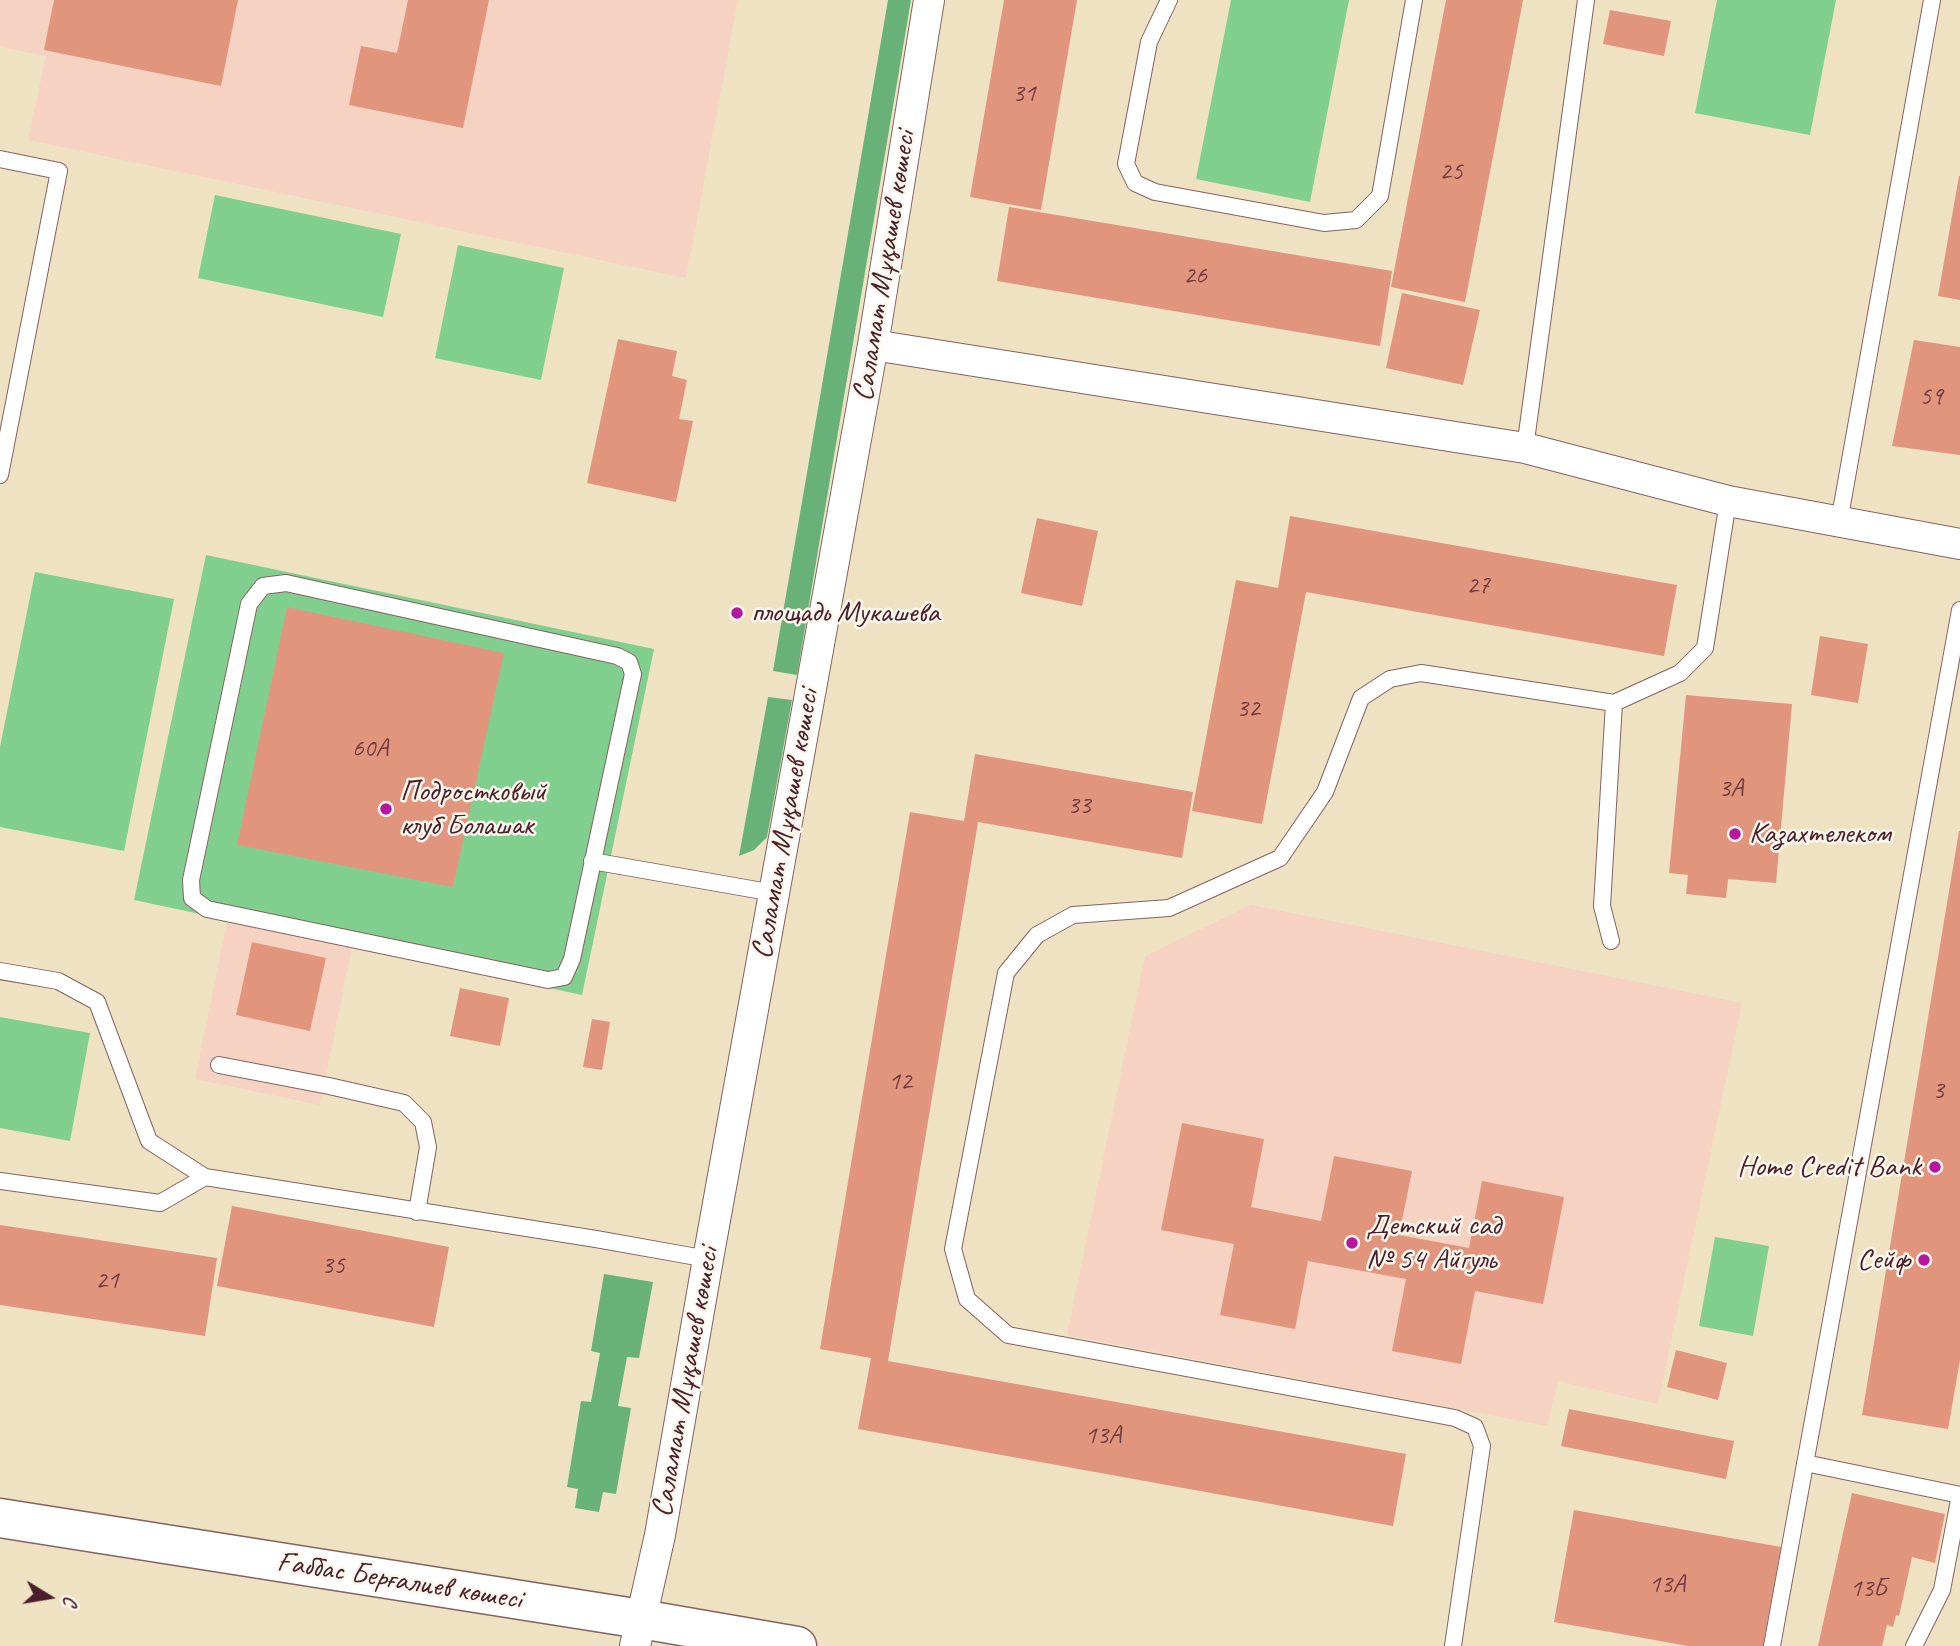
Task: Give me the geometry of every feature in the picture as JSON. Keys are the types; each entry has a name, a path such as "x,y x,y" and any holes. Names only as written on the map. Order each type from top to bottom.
{"street":[{"name":"Саламат Мұқашев көшесі","path":"638,1632 660,1535 873,345 929,0"},
{"path":"873,345 1525,448 1728,501 1960,544"},
{"name":"Ғаббас Берғалиев көшесі","path":"0,1518 638,1632 797,1646"}],"lane":[{"path":"1169,0 1149,42 1128,151 1126,164 1135,183 1155,192 1324,223 1356,220 1380,197 1414,0"},
{"path":"1525,448 1586,0"},
{"path":"1839,522 1932,0"},
{"path":"0,159 59,171 0,475"},
{"path":"1453,1646 1482,1446 1475,1427 1455,1418 1008,1335 967,1300 953,1249 1006,974 1037,934 1073,915 1169,908 1280,858 1325,792 1361,698 1390,679 1421,673 1614,703 1680,673 1705,648 1728,501"},
{"path":"286,583 617,656 629,662 633,674 592,861 572,960 564,977 548,980 207,909 192,898 191,880 249,604 263,586 286,583"},
{"path":"1772,1646 1960,610"},
{"path":"1611,941 1602,906 1614,703"},
{"path":"592,861 774,892"},
{"path":"0,971 58,981 97,1002 149,1141 205,1177 708,1259"},
{"path":"219,1065 404,1103 423,1122 428,1147 417,1212"},
{"path":"0,1181 160,1203 205,1177"},
{"path":"1805,1463 1960,1495 1942,1590 1914,1646"}],"shaded area":[{"path":"0,0 738,0 686,278 28,140 46,56 0,47"},
{"path":"1251,905 1742,1003 1658,1404 1558,1381 1547,1426 1067,1335 1145,956"},
{"path":"227,922 352,947 320,1105 195,1079"}],"green space":[{"path":"888,0 911,0 797,675 773,671"},
{"path":"1231,0 1349,0 1310,202 1196,179"},
{"path":"1717,0 1836,0 1810,135 1695,113"},
{"path":"215,195 401,234 383,317 198,278"},
{"path":"458,245 564,268 541,380 435,358"},
{"path":"206,555 654,649 582,995 134,900"},
{"path":"35,572 174,599 124,851 0,827 0,747"},
{"path":"768,697 792,700 767,837 754,850 739,856"},
{"path":"0,1017 90,1033 70,1141 0,1128"},
{"path":"1715,1237 1769,1246 1753,1336 1699,1326"},
{"path":"604,1274 653,1282 639,1358 627,1357 618,1406 631,1408 616,1494 603,1492 599,1512 575,1508 578,1489 567,1487 581,1401 591,1402 600,1353 591,1351"}],"building":[{"path":"54,0 238,0 221,86 44,50"},
{"path":"408,0 489,0 463,128 349,105 361,46 397,53"},
{"path":"1004,0 1077,0 1041,210 970,197"},
{"path":"1446,0 1523,0 1465,302 1391,287"},
{"path":"1610,10 1671,21 1664,56 1603,44"},
{"path":"1960,176 1960,300 1938,296"},
{"path":"1009,207 1392,271 1380,346 997,281"},
{"path":"1402,293 1480,310 1463,385 1386,368"},
{"path":"618,339 677,351 672,376 687,380 679,419 693,421 676,502 587,483"},
{"path":"1914,340 1960,347 1960,455 1892,446"},
{"path":"1290,516 1677,585 1664,656 1306,592 1262,824 1192,811 1236,580 1278,588"},
{"path":"1037,518 1098,531 1082,606 1021,593"},
{"path":"287,607 504,653 453,887 237,845"},
{"path":"1820,636 1868,644 1858,703 1811,695"},
{"path":"1686,695 1792,704 1776,883 1728,879 1726,898 1686,894 1688,875 1669,873"},
{"path":"975,754 1193,792 1182,858 978,822 888,1361 1406,1454 1393,1526 858,1429 871,1358 820,1349 910,812 964,821"},
{"path":"1959,831 1960,1360 1948,1429 1862,1415"},
{"path":"252,942 326,958 310,1031 236,1015"},
{"path":"460,988 509,998 500,1046 450,1036"},
{"path":"592,1019 610,1022 602,1070 583,1067"},
{"path":"1182,1123 1264,1139 1251,1207 1321,1221 1334,1156 1412,1171 1399,1235 1469,1248 1482,1181 1564,1197 1543,1304 1475,1291 1461,1364 1392,1351 1406,1279 1308,1261 1295,1329 1220,1315 1234,1244 1161,1230"},
{"path":"232,1206 449,1247 434,1327 217,1286"},
{"path":"0,1225 217,1258 205,1336 0,1305"},
{"path":"1676,1350 1727,1363 1718,1400 1667,1387"},
{"path":"1569,1409 1734,1441 1726,1479 1561,1446"},
{"path":"1852,1493 1945,1514 1935,1563 1912,1557 1899,1616 1896,1615 1893,1627 1887,1625 1882,1646 1818,1646"},
{"path":"1574,1510 1781,1547 1763,1646 1688,1646 1554,1622"}],"place":[{"name":"площадь Мукашева","path":"737,613"},
{"name":"Подростковый клуб Болашак","path":"386,809"},
{"name":"Казахтелеком","path":"1735,834"},
{"name":"Home Credit Bank","path":"1935,1167"},
{"name":"Детский сад № 54 Айгуль","path":"1352,1243"},
{"name":"Сейф","path":"1924,1260"}]}
